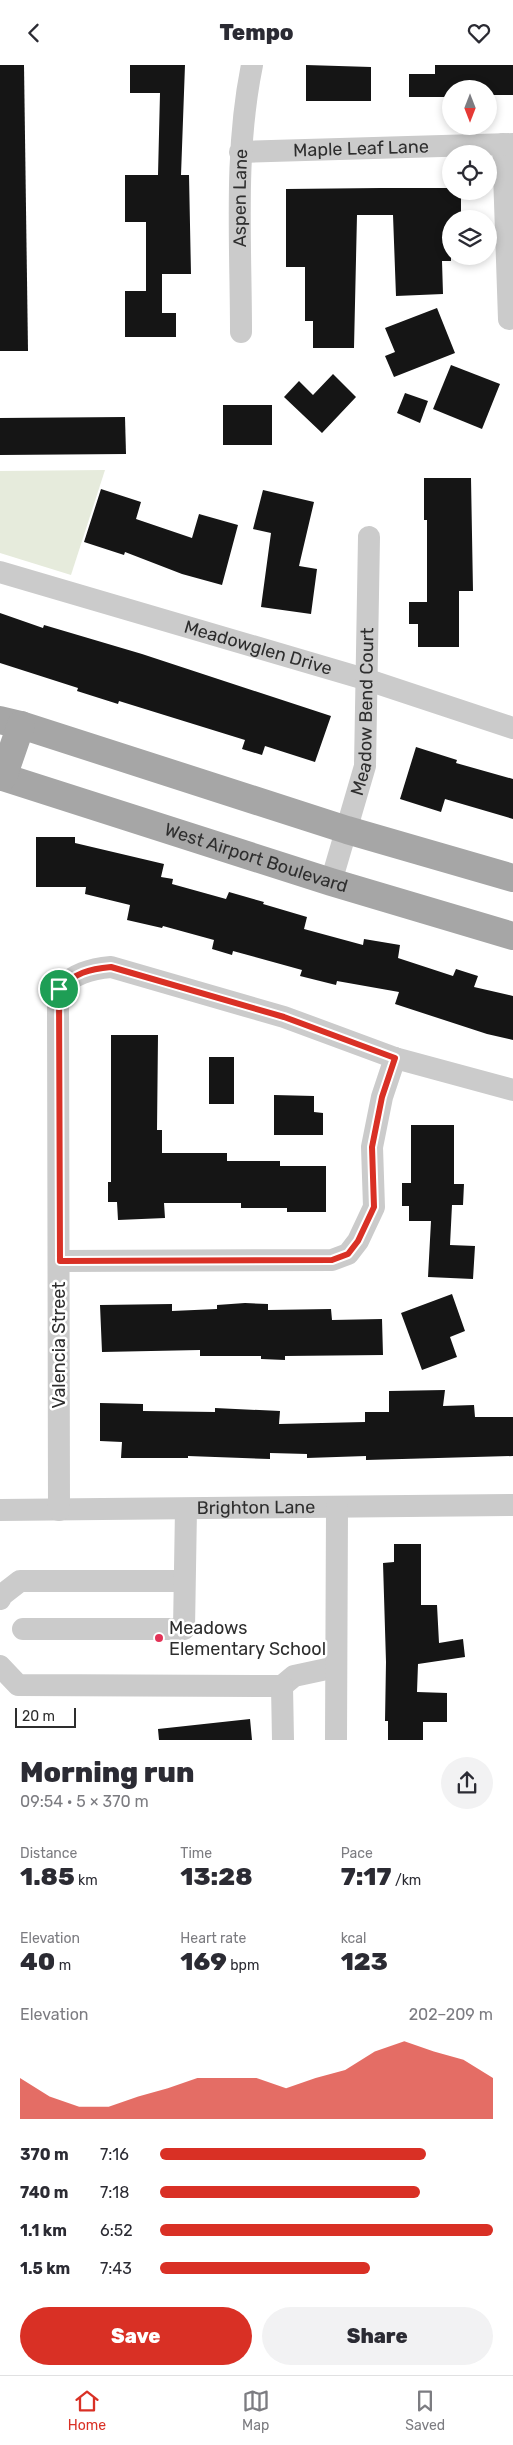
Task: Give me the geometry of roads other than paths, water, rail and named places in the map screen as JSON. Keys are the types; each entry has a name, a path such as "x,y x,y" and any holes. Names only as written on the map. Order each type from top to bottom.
{"main road":[{"path":"1,777 11,722 347,830 513,878"},
{"name":"West Airport Boulevard","path":"1,777 330,882 513,936"}],"street":[{"name":"Aspen Lane","path":"241,333 240,152 244,103 252,65"},
{"name":"Maple Leaf Lane","path":"240,152 508,144"},
{"path":"508,144 509,319"},
{"name":"Meadow Bend Court","path":"330,882 365,765 369,537"},
{"name":"Meadowglen Drive","path":"0,572 368,679 513,728"},
{"name":"Valencia Street","path":"59,1510 59,989 72,976 91,969 111,967 284,1017 395,1058"},
{"path":"60,1261 332,1260 348,1254 358,1241 374,1207 372,1147 382,1097 395,1058 513,1090"},
{"name":"Brighton Lane","path":"0,1510 513,1505"},
{"path":"336,1740 337,1508"},
{"path":"23,1629 184,1629 186,1509"},
{"path":"0,1599 2,1595 20,1581 184,1581"},
{"path":"0,1666 18,1685 282,1685 294,1676 336,1667"},
{"path":"282,1685 282,1740"}],"place":[{"name":"Meadows Elementary School","path":"159,1638"}]}
